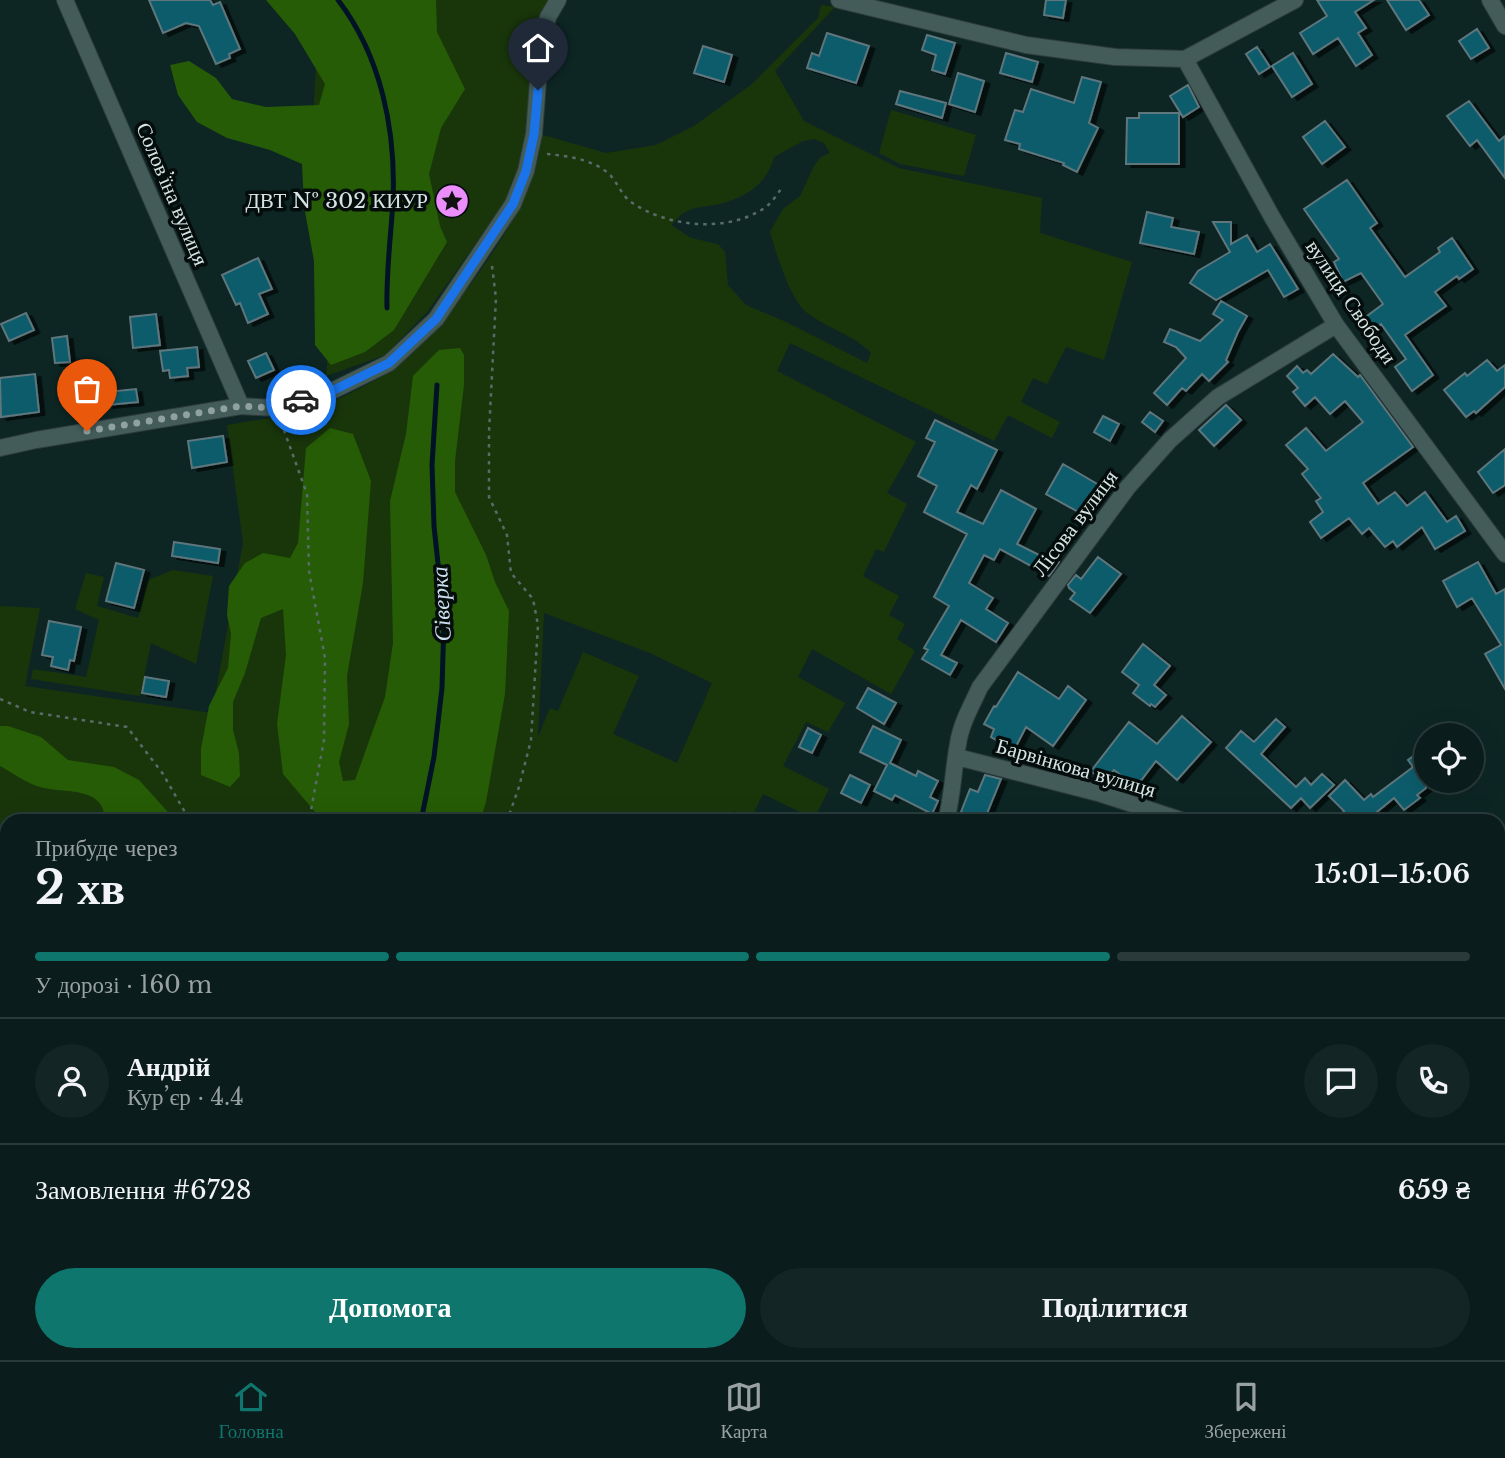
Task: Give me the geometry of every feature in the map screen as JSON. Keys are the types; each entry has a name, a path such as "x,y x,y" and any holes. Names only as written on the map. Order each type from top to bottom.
{"street":[{"name":"Соловʼїна вулиця","path":"65,0 241,406"},
{"path":"0,447 241,406 274,408 334,390 389,363 436,319 513,204 526,171 534,134 539,68 548,17 558,0"},
{"path":"839,0 1026,45 1115,57 1185,59 1295,0"},
{"path":"1493,1 1505,26"},
{"name":"вулиця Свободи","path":"1185,59 1272,217 1336,325 1505,554"},
{"name":"Лісова вулиця","path":"948,814 958,742 964,720 980,687 1128,487 1170,440 1218,397 1336,325"},
{"name":"Барвінкова вулиця","path":"957,757 1098,793 1162,814"}],"path":[{"path":"530,152 584,160 608,173 628,201 652,214 686,223 718,224 745,218 766,208 781,190"},
{"path":"482,252 493,267 496,298 489,419 488,497 506,535 511,573 533,599 538,625 531,740 509,814"},
{"path":"274,408 307,494 309,571 325,658 324,740 310,814"},
{"path":"0,699 30,712 127,727 163,774 186,814"}],"green space":[{"path":"266,0 436,0 437,32 465,89 441,128 429,174 440,226 447,242 394,330 365,352 331,365 315,345 314,261 304,206 302,164 270,150 227,138 197,122 178,95 170,65 189,61 216,78 232,99 266,107 319,105 325,84 295,34"},
{"path":"275,0 548,0 541,13 531,66 526,132 520,168 506,200 428,311 385,355 326,376 335,267 324,199 314,100 318,33"},
{"path":"821,5 835,7 775,71 804,121 899,168 1042,198 1040,233 1132,262 1104,360 1066,347 1047,384 1033,378 1021,402 1060,422 1052,438 1008,415 994,441 790,343 777,371 916,442 887,493 907,504 884,552 876,549 863,576 899,596 889,615 905,624 897,639 915,651 891,694 812,649 798,677 845,703 828,732 806,722 783,766 829,789 816,814 804,814 763,794 753,814 734,811 732,814 0,814 0,606 40,608 25,686 212,713 243,543 227,425 293,413 331,402 387,373 412,353 454,306 495,250 526,195 535,172 543,135 606,153 656,145 694,126 752,84 818,18","holes":["814,139 824,143 830,153 821,157 814,166 800,196 783,209 770,232 784,275 800,306 814,318 864,346 871,353 867,363 746,305 728,285 725,252 718,244 691,238 671,225 688,210 722,204 743,195 763,180 774,157 803,141","544,613 650,653 712,683 677,763 613,734 639,676 583,652 558,711 550,708 538,737"]},
{"path":"891,110 976,135 964,176 900,164 879,153"},
{"path":"460,348 464,355 455,492 486,555 509,611 505,694 482,814 316,814 283,774 277,724 286,655 283,609 261,618 245,673 233,702 233,730 239,753 240,776 230,787 201,775 201,749 209,706 228,668 231,634 227,615 229,586 245,563 263,553 290,558 298,543 306,448 330,428 353,434 371,481 363,583 347,676 349,724 339,762 343,781 355,780 385,697 393,643 390,501 406,434 413,376 439,350"},
{"path":"173,570 213,576 196,664 151,643 140,696 31,679 33,669 86,677 99,620 75,609 86,573 104,577 97,606 138,618 148,580"},
{"path":"0,726 8,726 41,737 68,760 114,767 139,780 169,814 104,814 98,801 91,796 40,787 0,766"}],"building":[{"path":"149,0 210,0 213,5 220,2 240,49 229,54 230,58 216,64 199,26 186,23 163,33"},
{"path":"1046,0 1066,0 1063,18 1044,15"},
{"path":"1317,0 1374,0 1355,12 1366,28 1358,33 1372,55 1356,66 1338,38 1313,54 1300,33 1327,16"},
{"path":"1387,0 1419,0 1429,15 1406,30"},
{"path":"1477,29 1489,48 1471,59 1459,41"},
{"path":"827,33 869,46 856,83 807,68 812,53 819,56"},
{"path":"927,35 955,43 945,74 932,70 936,55 922,50"},
{"path":"703,46 732,55 724,82 694,73"},
{"path":"1257,47 1270,67 1259,74 1246,54"},
{"path":"1006,53 1038,62 1032,82 1000,73"},
{"path":"1293,53 1312,84 1292,97 1272,66"},
{"path":"958,73 984,81 975,112 949,104"},
{"path":"1082,77 1101,82 1089,123 1098,128 1077,172 1063,165 1064,163 1019,149 1020,144 1005,140 1015,110 1023,112 1031,89 1074,103"},
{"path":"1188,85 1199,107 1183,117 1170,96"},
{"path":"900,91 946,103 942,118 896,104"},
{"path":"1469,101 1499,141 1505,136 1505,178 1477,140 1470,146 1447,116"},
{"path":"1139,113 1179,113 1179,164 1126,164 1127,118 1139,118"},
{"path":"1325,121 1345,147 1322,164 1303,137"},
{"path":"1347,180 1377,223 1370,228 1405,277 1440,252 1438,248 1452,238 1473,269 1459,279 1457,276 1435,292 1446,306 1405,335 1433,375 1412,391 1395,367 1406,359 1381,324 1368,334 1359,322 1383,304 1361,273 1343,282 1334,262 1339,259 1304,209"},
{"path":"1147,212 1173,218 1171,227 1199,232 1194,254 1140,243"},
{"path":"1213,222 1231,222 1231,244 1247,235 1257,252 1270,244 1298,289 1284,297 1268,270 1216,300 1190,283 1198,271 1230,252"},
{"path":"258,258 272,289 259,294 268,314 248,323 240,303 236,305 222,275"},
{"path":"1221,301 1247,316 1226,360 1228,362 1209,381 1202,374 1186,391 1182,388 1167,405 1154,393 1186,358 1176,347 1164,342 1170,329 1200,341 1223,320 1213,314"},
{"path":"26,313 34,330 9,341 1,324"},
{"path":"156,314 160,345 133,348 130,317"},
{"path":"67,336 70,362 55,363 52,338"},
{"path":"197,347 199,367 187,368 188,376 170,378 169,370 163,371 160,351"},
{"path":"266,353 274,370 256,378 248,361"},
{"path":"1333,354 1358,377 1360,375 1413,447 1363,483 1378,504 1395,492 1407,506 1425,492 1447,522 1456,516 1465,531 1435,549 1422,527 1397,547 1393,541 1385,547 1369,528 1362,534 1349,518 1321,538 1310,522 1323,512 1316,501 1321,498 1302,474 1308,469 1286,445 1306,428 1326,451 1363,422 1345,401 1330,414 1315,397 1305,406 1293,392 1298,388 1287,376 1297,366 1303,373 1307,370 1311,374"},
{"path":"1487,360 1497,371 1505,365 1505,387 1476,413 1474,411 1466,417 1444,390"},
{"path":"105,367 108,392 136,389 138,402 108,405 107,397 87,400 86,389 67,392 64,371"},
{"path":"35,374 39,412 1,417 0,378"},
{"path":"1226,405 1241,420 1214,446 1199,430"},
{"path":"1150,412 1163,421 1155,432 1142,422"},
{"path":"1103,416 1119,424 1110,441 1094,432"},
{"path":"935,420 997,450 977,489 971,485 957,512 983,524 1001,490 1036,509 1017,544 1049,560 1051,556 1059,562 1049,576 1000,549 994,560 984,555 969,583 993,598 986,609 1008,623 996,642 961,620 941,655 957,663 950,675 922,659 928,650 924,648 949,606 934,597 967,534 924,512 937,486 918,476 935,442 926,438"},
{"path":"223,436 227,462 192,468 188,441"},
{"path":"1505,449 1505,485 1493,493 1478,472"},
{"path":"1063,464 1099,485 1082,514 1046,494"},
{"path":"174,542 220,549 218,563 172,556"},
{"path":"1098,557 1121,574 1090,613 1070,599 1075,593 1068,585 1076,575 1081,579"},
{"path":"1478,562 1496,594 1505,589 1505,689 1485,654 1501,645 1472,598 1457,607 1443,581"},
{"path":"116,563 144,570 134,608 106,601"},
{"path":"49,621 81,627 74,661 70,660 68,670 51,666 53,657 42,655"},
{"path":"1143,644 1170,666 1154,685 1166,695 1155,707 1133,693 1139,685 1122,672"},
{"path":"1018,672 1059,699 1068,686 1086,700 1053,746 1026,727 1014,750 991,737 994,729 984,724"},
{"path":"145,677 169,681 166,697 142,693"},
{"path":"868,688 896,703 884,724 857,708"},
{"path":"1182,716 1211,742 1177,780 1156,761 1136,787 1114,770 1105,782 1091,771 1129,722 1157,744"},
{"path":"1276,719 1285,727 1261,754 1296,787 1305,778 1311,785 1322,774 1334,785 1310,808 1301,798 1291,808 1226,748 1241,731 1254,742"},
{"path":"873,726 901,740 890,763 916,776 918,771 938,781 930,797 938,801 932,814 895,795 892,800 874,791 887,765 860,752"},
{"path":"808,728 821,735 812,753 799,747"},
{"path":"1414,756 1414,793 1420,793 1417,795 1420,798 1404,810 1394,798 1375,814 1342,814 1344,811 1329,796 1345,780 1364,800 1371,794 1373,797 1413,767 1408,760"},
{"path":"850,775 870,785 861,803 841,793"},
{"path":"985,775 1001,779 987,814 961,812 970,789 978,792"}],"waterway":[{"name":"Сіверка","path":"338,0 353,22 375,69 388,121 392,147 393,200 387,308"},
{"name":"Сіверка","path":"422,814 434,757 442,688 444,620 434,526 432,465 437,385"}],"way so far":[{"path":"87,431 241,406 274,408 301,400"}],"place":[{"name":"ДВТ № 302 КИУР","path":"452,201"}],"route":[{"path":"301,400 334,390 389,363 436,319 513,204 526,171 534,134 538,90"}]}
